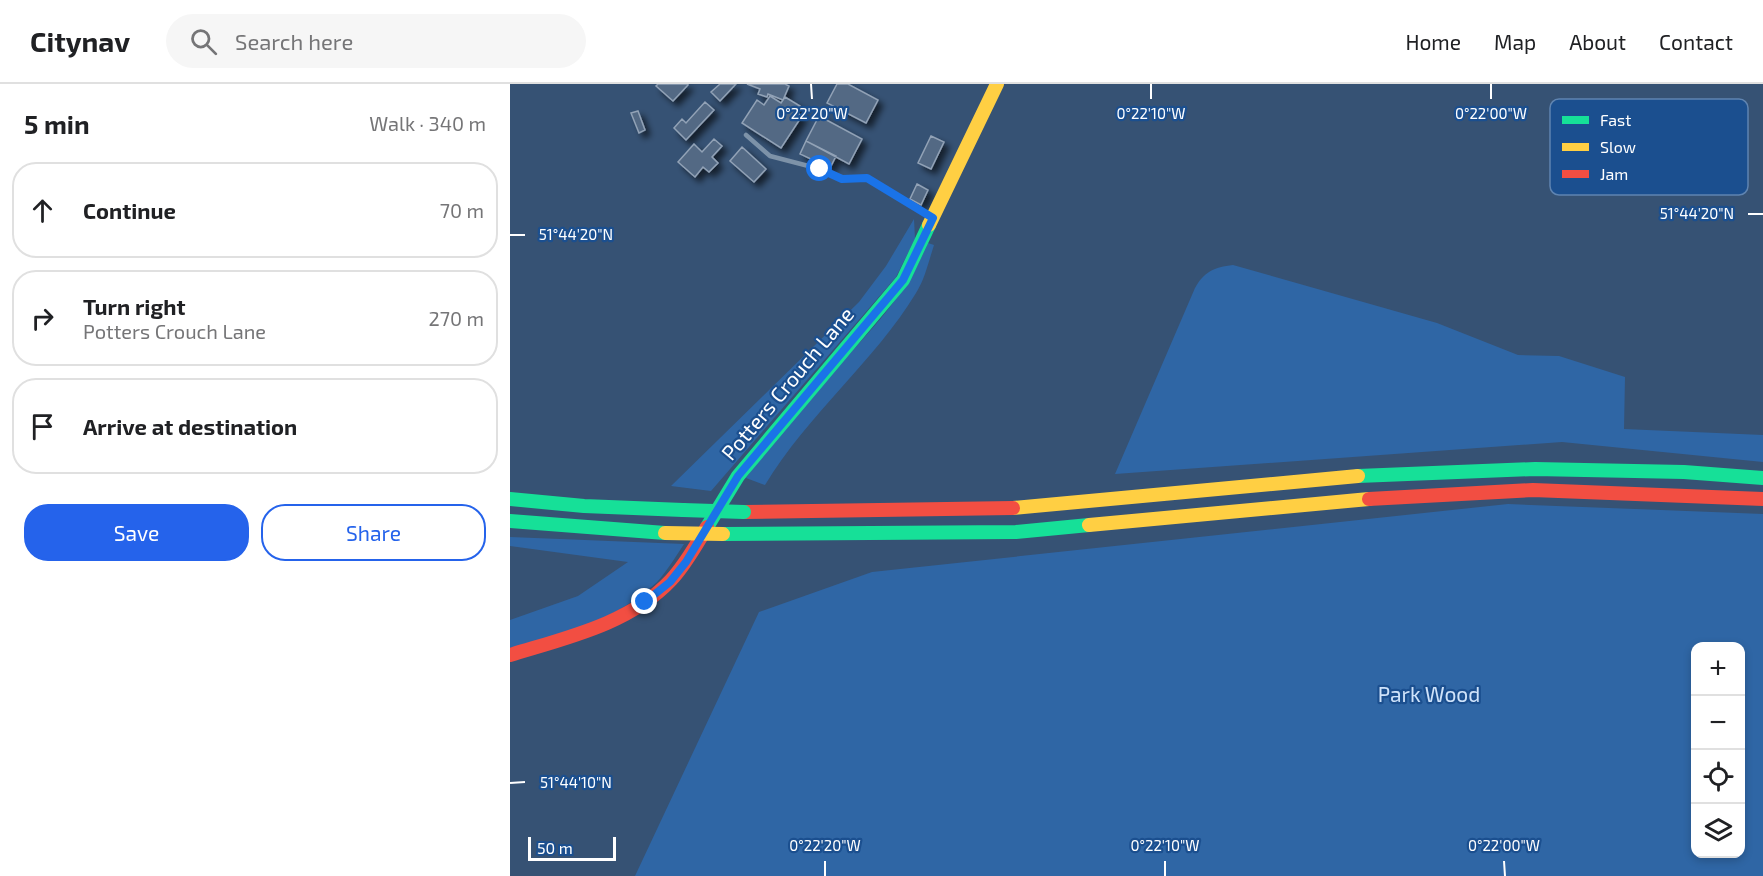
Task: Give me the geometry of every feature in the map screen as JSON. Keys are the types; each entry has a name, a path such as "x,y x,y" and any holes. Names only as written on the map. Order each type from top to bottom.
{"main road":[{"name":"Potters Crouch Lane","path":"510,655 600,626 645,602 670,582 686,562 738,476 903,280 997,84"},
{"path":"510,499 584,506 744,512 1002,509 1343,477 1535,469 1684,472 1763,478"},
{"path":"510,521 665,533 1016,532 1385,497 1533,490 1763,499"}],"lane":[{"path":"746,135 770,156 820,169 842,179 867,178 933,218"}],"green space":[{"path":"914,219 915,239 896,277 711,491 671,486 859,302 886,266"},
{"path":"928,243 934,245 919,288 881,342 801,435 765,485 746,478 797,413 892,304 918,265"},
{"path":"1233,265 1437,323 1518,355 1559,356 1625,377 1624,429 1763,435 1763,462 1562,442 1115,474 1195,288 1210,271"},
{"name":"Park Wood","path":"1508,504 1763,514 1763,876 635,876 759,612 872,572"},
{"path":"510,537 684,544 657,582 624,607 569,631 510,648 510,620 578,596 628,562 510,546"}],"building":[{"path":"658,84 688,85 673,101 656,86"},
{"path":"720,84 736,84 720,101 711,92"},
{"path":"747,84 785,84 789,86 783,100 768,94 767,97 758,94 760,89"},
{"path":"837,84 848,84 878,100 866,123 827,103"},
{"path":"770,96 781,103 785,97 800,106 796,112 802,116 781,148 742,123 757,100 764,105"},
{"path":"705,102 714,110 686,140 674,128 682,119 686,123"},
{"path":"638,111 645,130 639,133 631,113"},
{"path":"819,116 862,139 849,164 806,141"},
{"path":"931,136 944,142 931,169 918,163"},
{"path":"714,139 722,146 712,157 718,163 709,172 703,167 695,177 678,162 694,144 702,152"},
{"path":"806,141 836,156 830,168 800,154"},
{"path":"742,147 766,169 754,182 730,161"},
{"path":"917,184 928,190 921,205 910,199"}],"traffic: fast":[{"path":"707,527 738,476 903,280 929,225"},
{"path":"1358,476 1535,469 1684,472 1763,478"},
{"path":"510,499 584,506 683,510"},
{"path":"683,510 744,512"},
{"path":"510,521 665,533"},
{"path":"723,534 1016,532 1089,525"}],"traffic: slow":[{"path":"929,225 997,84"},
{"path":"1013,508 1358,476"},
{"path":"1089,525 1369,499"},
{"path":"665,533 723,534"}],"traffic: jam":[{"path":"1369,499 1533,490 1763,499"},
{"path":"744,512 1013,508"},
{"path":"510,655 596,628 636,608 671,580 707,527"}],"route":[{"path":"645,602 670,582 686,562 738,476 903,280 933,218 867,178 842,179 820,169"}]}
